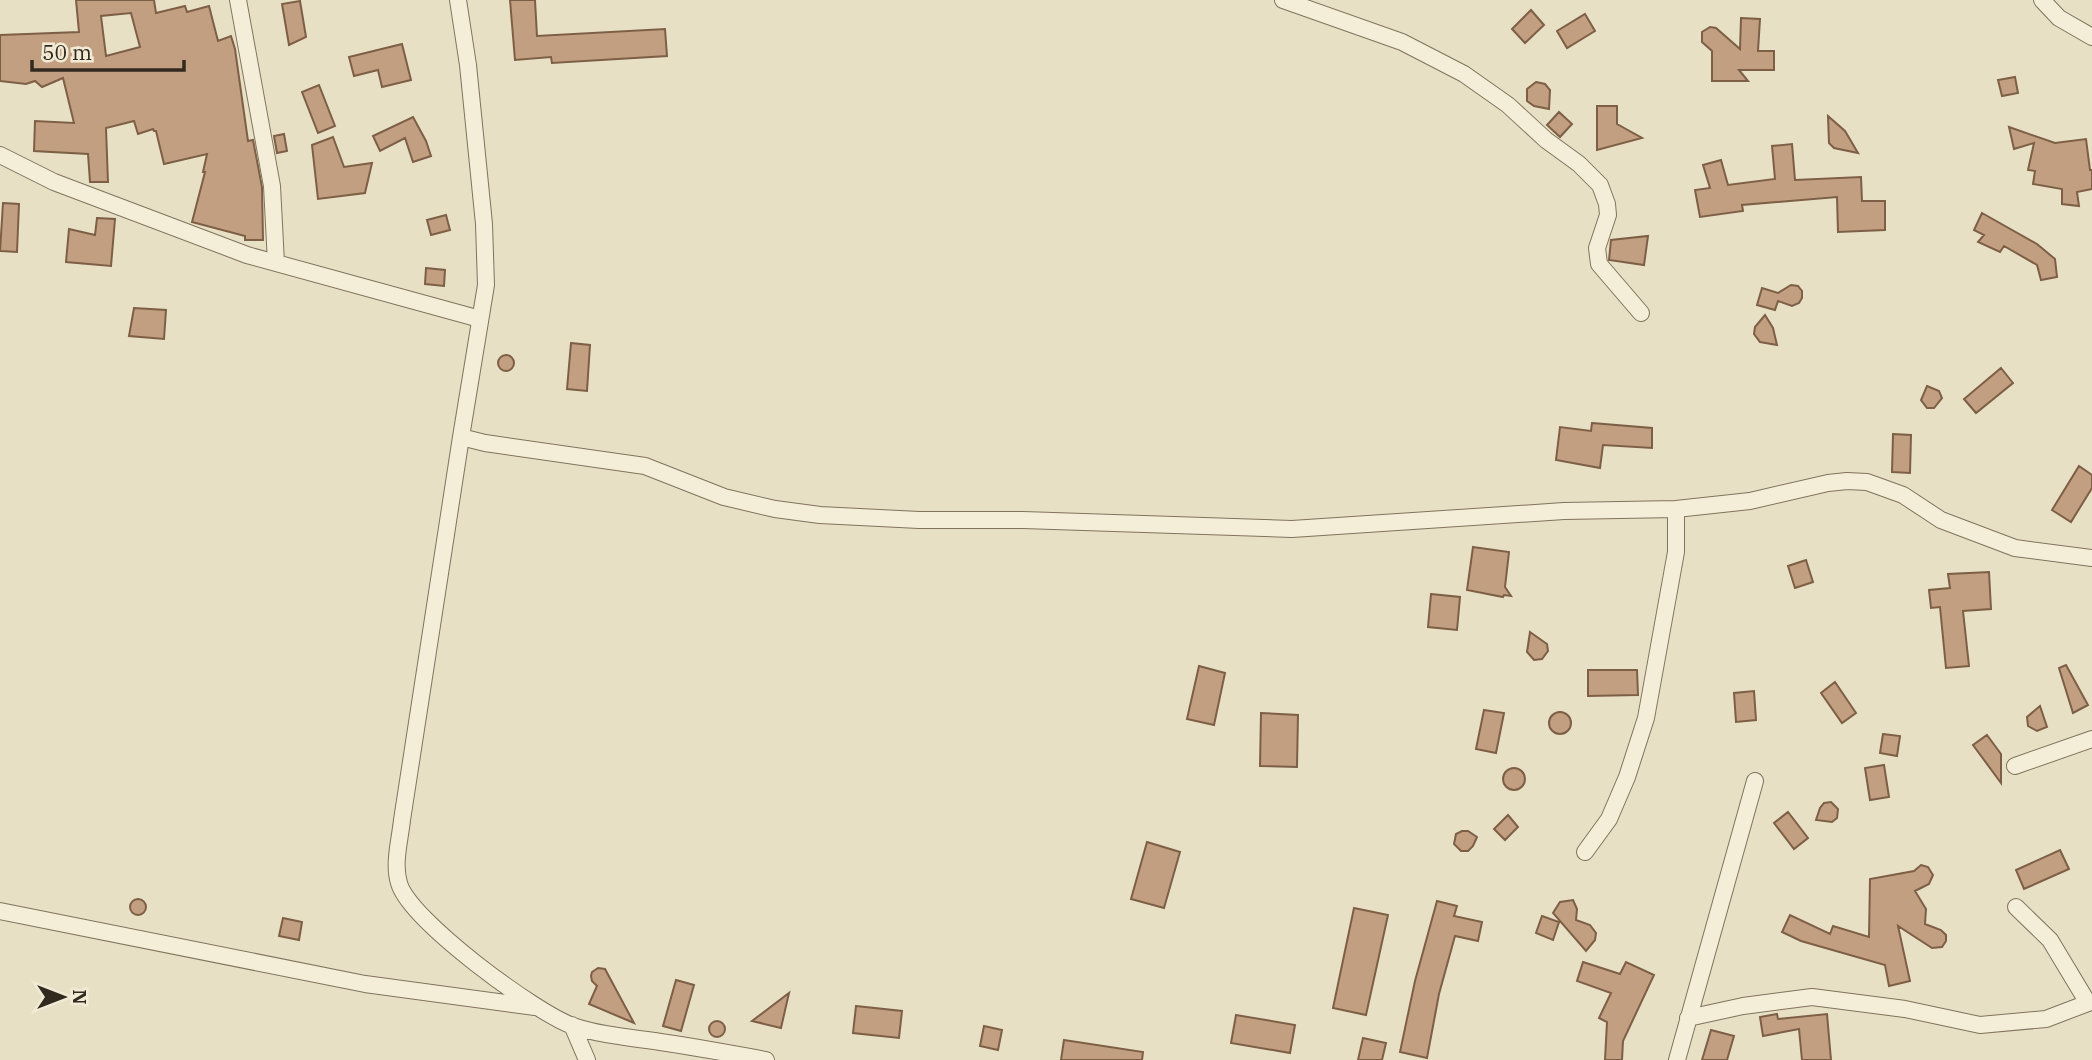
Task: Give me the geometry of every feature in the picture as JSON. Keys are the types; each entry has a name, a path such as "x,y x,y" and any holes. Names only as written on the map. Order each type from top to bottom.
{"street":[{"path":"238,0 272,186 276,263"},
{"path":"458,0 468,65 484,224 486,285 396,867 399,885 410,902 457,948 538,1007 572,1026 615,1036 766,1060"},
{"path":"1283,0 1402,42 1464,74 1508,105 1546,140 1579,164 1600,185 1607,204 1608,215 1597,248 1599,264 1641,313"},
{"path":"2042,0 2060,18 2092,37"},
{"path":"0,155 54,182 247,255 480,319"},
{"path":"461,437 485,443 645,466 724,497 775,509 919,520 1023,520 1292,529 1564,511 1676,509 1750,501 1828,483 1867,482 1903,495 1941,520 2015,548 2092,558"},
{"path":"1585,852 1609,819 1627,777 1646,718 1676,552 1676,509"},
{"path":"2015,766 2092,738"},
{"path":"1677,1060 1755,781"},
{"path":"1688,1018 1743,1006 1812,997 1905,1009 1979,1025 2046,1019 2090,1010 2050,940 2017,907"},
{"path":"0,911 365,984 538,1007"},
{"path":"572,1026 584,1058"}],"building":[{"path":"76,0 154,0 156,13 185,6 187,12 209,6 218,41 231,36 235,49 248,141 253,140 262,187 263,240 245,240 245,236 192,222 207,154 164,164 156,131 153,129 138,134 134,121 106,128 108,182 90,182 88,154 34,151 35,121 74,123 63,78 42,87 35,81 26,84 0,81 0,35 79,32","holes":["131,13 140,47 106,56 101,16"]},
{"path":"510,0 535,0 537,36 665,29 667,56 552,63 551,57 515,60"},
{"path":"300,1 306,37 289,45 282,4"},
{"path":"1531,10 1544,25 1525,43 1512,29"},
{"path":"1585,14 1595,31 1567,48 1557,31"},
{"path":"1741,18 1760,19 1758,51 1774,51 1774,70 1739,70 1748,81 1712,81 1712,51 1702,42 1702,32 1710,27 1716,28 1740,49"},
{"path":"402,44 411,80 382,87 378,70 354,76 349,57"},
{"path":"2015,77 2018,93 2002,96 1998,80"},
{"path":"1536,82 1545,84 1550,90 1549,109 1534,106 1527,101 1527,89"},
{"path":"319,85 335,126 318,133 302,92"},
{"path":"1597,106 1617,106 1617,124 1642,138 1597,150"},
{"path":"1559,112 1572,124 1560,137 1547,125"},
{"path":"1828,116 1845,131 1858,153 1834,148 1829,143"},
{"path":"413,117 431,156 413,162 405,138 380,151 373,136"},
{"path":"2009,127 2055,143 2086,139 2092,170 2092,189 2077,192 2079,206 2062,204 2062,189 2033,184 2035,171 2028,170 2034,143 2014,149"},
{"path":"284,134 287,151 277,153 274,136"},
{"path":"333,137 344,167 372,163 365,193 318,199 312,145"},
{"path":"1792,144 1795,180 1861,177 1862,201 1885,201 1885,230 1838,232 1837,197 1742,205 1743,211 1700,217 1695,190 1710,188 1703,165 1721,160 1728,185 1775,179 1772,146"},
{"path":"3,203 19,204 17,252 0,251"},
{"path":"1982,213 2037,244 2055,259 2057,277 2041,280 2037,265 2004,246 2000,252 1978,242 1984,235 1974,230"},
{"path":"446,215 450,230 431,235 427,220"},
{"path":"97,218 115,219 111,266 66,262 69,229 95,235"},
{"path":"1648,236 1644,265 1609,260 1611,240"},
{"path":"426,268 445,270 444,286 425,284"},
{"path":"1791,285 1798,286 1802,291 1799,303 1792,306 1778,301 1775,310 1757,305 1762,288 1778,293"},
{"path":"134,308 166,310 164,339 129,336"},
{"path":"1765,315 1773,328 1777,345 1760,342 1754,334 1755,327"},
{"path":"571,343 590,345 587,391 567,389"},
{"path":"503,355 509,355 514,363 512,369 503,371 498,366 498,360"},
{"path":"2001,368 2013,383 1976,413 1964,399"},
{"path":"1927,386 1939,391 1942,398 1934,408 1927,408 1921,400"},
{"path":"1592,423 1652,428 1652,448 1603,445 1600,468 1556,460 1560,427 1591,431"},
{"path":"1893,434 1911,435 1910,473 1892,472"},
{"path":"2079,466 2092,475 2092,488 2071,522 2052,510"},
{"path":"1473,547 1509,552 1505,587 1511,596 1467,590"},
{"path":"1806,560 1813,582 1795,588 1788,566"},
{"path":"1989,572 1991,609 1963,611 1969,666 1946,668 1940,607 1931,608 1929,590 1950,588 1948,574"},
{"path":"1431,594 1460,597 1457,630 1428,627"},
{"path":"1530,632 1547,644 1548,651 1542,659 1534,660 1527,652"},
{"path":"2066,665 2088,705 2073,713 2059,668"},
{"path":"1199,666 1225,673 1214,725 1187,719"},
{"path":"1588,670 1637,670 1638,695 1588,696"},
{"path":"1835,682 1856,713 1842,723 1821,693"},
{"path":"1754,691 1756,720 1736,722 1734,693"},
{"path":"2040,706 2047,727 2037,731 2028,726 2027,717"},
{"path":"1484,710 1504,713 1496,753 1476,749"},
{"path":"1560,712 1568,715 1571,723 1568,731 1560,734 1552,731 1549,723 1552,715"},
{"path":"1261,713 1298,715 1297,767 1260,766"},
{"path":"1883,734 1900,736 1897,756 1880,753"},
{"path":"1987,735 2001,754 2001,783 1973,745"},
{"path":"1884,765 1889,797 1870,800 1865,768"},
{"path":"1514,768 1522,771 1525,779 1522,787 1514,790 1506,787 1503,779 1506,771"},
{"path":"1831,802 1838,809 1837,818 1832,822 1816,820 1824,803"},
{"path":"1788,812 1808,838 1794,849 1774,823"},
{"path":"1508,815 1518,827 1505,840 1494,829"},
{"path":"1468,831 1477,837 1468,851 1461,851 1454,844 1456,834"},
{"path":"1147,842 1180,852 1164,908 1131,899"},
{"path":"2060,850 2069,869 2024,889 2016,870"},
{"path":"1921,865 1928,867 1933,875 1929,884 1915,891 1926,909 1925,924 1941,930 1946,935 1946,941 1942,947 1932,948 1898,926 1910,981 1889,986 1885,965 1801,941 1782,932 1790,915 1830,934 1833,926 1869,937 1870,879 1914,871"},
{"path":"135,899 141,899 146,907 144,913 135,915 130,910 130,904"},
{"path":"1573,900 1577,909 1576,920 1590,925 1596,933 1595,940 1586,951 1553,913 1560,902"},
{"path":"1437,901 1457,906 1454,916 1482,922 1478,941 1455,936 1439,994 1427,1058 1400,1052 1415,981"},
{"path":"1354,908 1388,915 1366,1015 1333,1008"},
{"path":"1542,916 1559,922 1553,940 1536,933"},
{"path":"283,918 302,922 299,940 279,936"},
{"path":"1583,962 1620,974 1626,962 1654,975 1623,1041 1622,1060 1605,1060 1607,1022 1599,1018 1611,993 1577,981"},
{"path":"598,968 605,969 634,1023 589,1004 597,986 592,981 592,972"},
{"path":"676,980 694,985 681,1031 663,1026"},
{"path":"789,993 781,1028 752,1021"},
{"path":"856,1006 902,1011 899,1038 853,1033"},
{"path":"1777,1014 1778,1019 1827,1014 1831,1060 1802,1060 1799,1029 1763,1036 1760,1017"},
{"path":"1236,1015 1295,1025 1290,1053 1231,1043"},
{"path":"714,1021 720,1021 725,1029 723,1035 714,1037 709,1032 709,1026"},
{"path":"984,1026 1002,1030 998,1050 980,1046"},
{"path":"1711,1030 1734,1036 1727,1060 1702,1060"},
{"path":"1363,1038 1386,1043 1382,1060 1358,1060"},
{"path":"1064,1040 1143,1052 1142,1060 1061,1060"}]}
